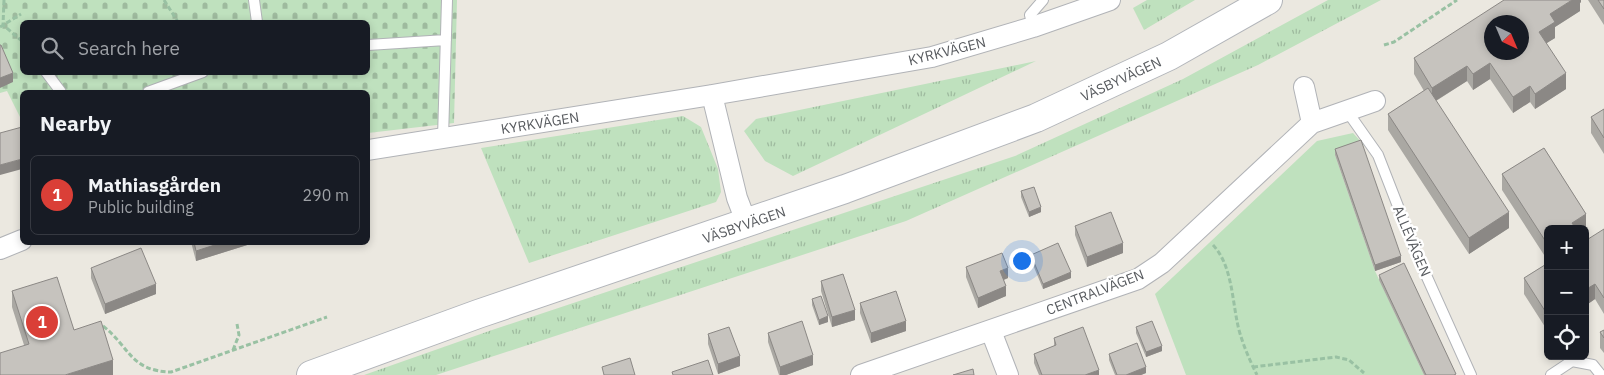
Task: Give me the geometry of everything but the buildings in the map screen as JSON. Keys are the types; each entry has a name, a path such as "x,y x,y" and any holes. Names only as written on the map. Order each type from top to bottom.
{"main road":[{"name":"VÄSBYVÄGEN","path":"311,375 478,314 747,224 1036,118 1169,56 1268,0"}],"street":[{"name":"KYRKVÄGEN","path":"370,150 712,95 932,57 1033,27 1110,0"},
{"path":"1304,87 1312,123"},
{"path":"712,95 737,198 747,224"},
{"name":"CENTRALVÄGEN","path":"861,375 1138,279 1162,263 1312,123 1374,101"},
{"path":"0,249 20,241"},
{"path":"991,331 1008,375"}],"lane":[{"path":"254,0 257,20"},
{"path":"443,138 448,0"},
{"path":"1033,27 1030,15 1043,0"},
{"path":"370,45 446,40"},
{"path":"48,75 60,90"},
{"path":"154,90 195,75"},
{"name":"ALLÉVÄGEN","path":"1346,111 1378,155 1417,254 1471,375"},
{"path":"1551,375 1572,361 1593,365 1601,375"}],"path":[{"path":"1,26 4,0"},
{"path":"164,0 177,20"},
{"path":"1384,45 1394,42 1457,0"},
{"path":"1,26 21,14"},
{"path":"1,26 20,40"},
{"path":"1199,229 1220,252 1234,296 1237,322 1257,375"},
{"path":"103,326 112,333 132,359 141,366 157,372 171,372 327,317"},
{"path":"233,350 239,335 237,324"},
{"path":"1253,367 1336,357 1349,360 1364,373"}],"green space":[{"path":"0,0 457,0 454,123 370,133 370,90 20,90 20,117 7,91 0,93"},
{"path":"1147,0 1195,0 1144,30 1133,8"},
{"path":"1328,0 1381,0 1258,65 906,221 436,375 364,375 492,330 1015,156 1183,79"},
{"path":"1036,61 793,176 765,161 744,131 756,119"},
{"path":"683,116 701,127 718,169 721,192 716,202 529,263 481,148"},
{"path":"1353,133 1364,145 1335,155 1375,271 1424,375 1186,375 1155,294 1317,141"}],"place":[{"name":"Mathiasgården","path":"42,322"}]}
